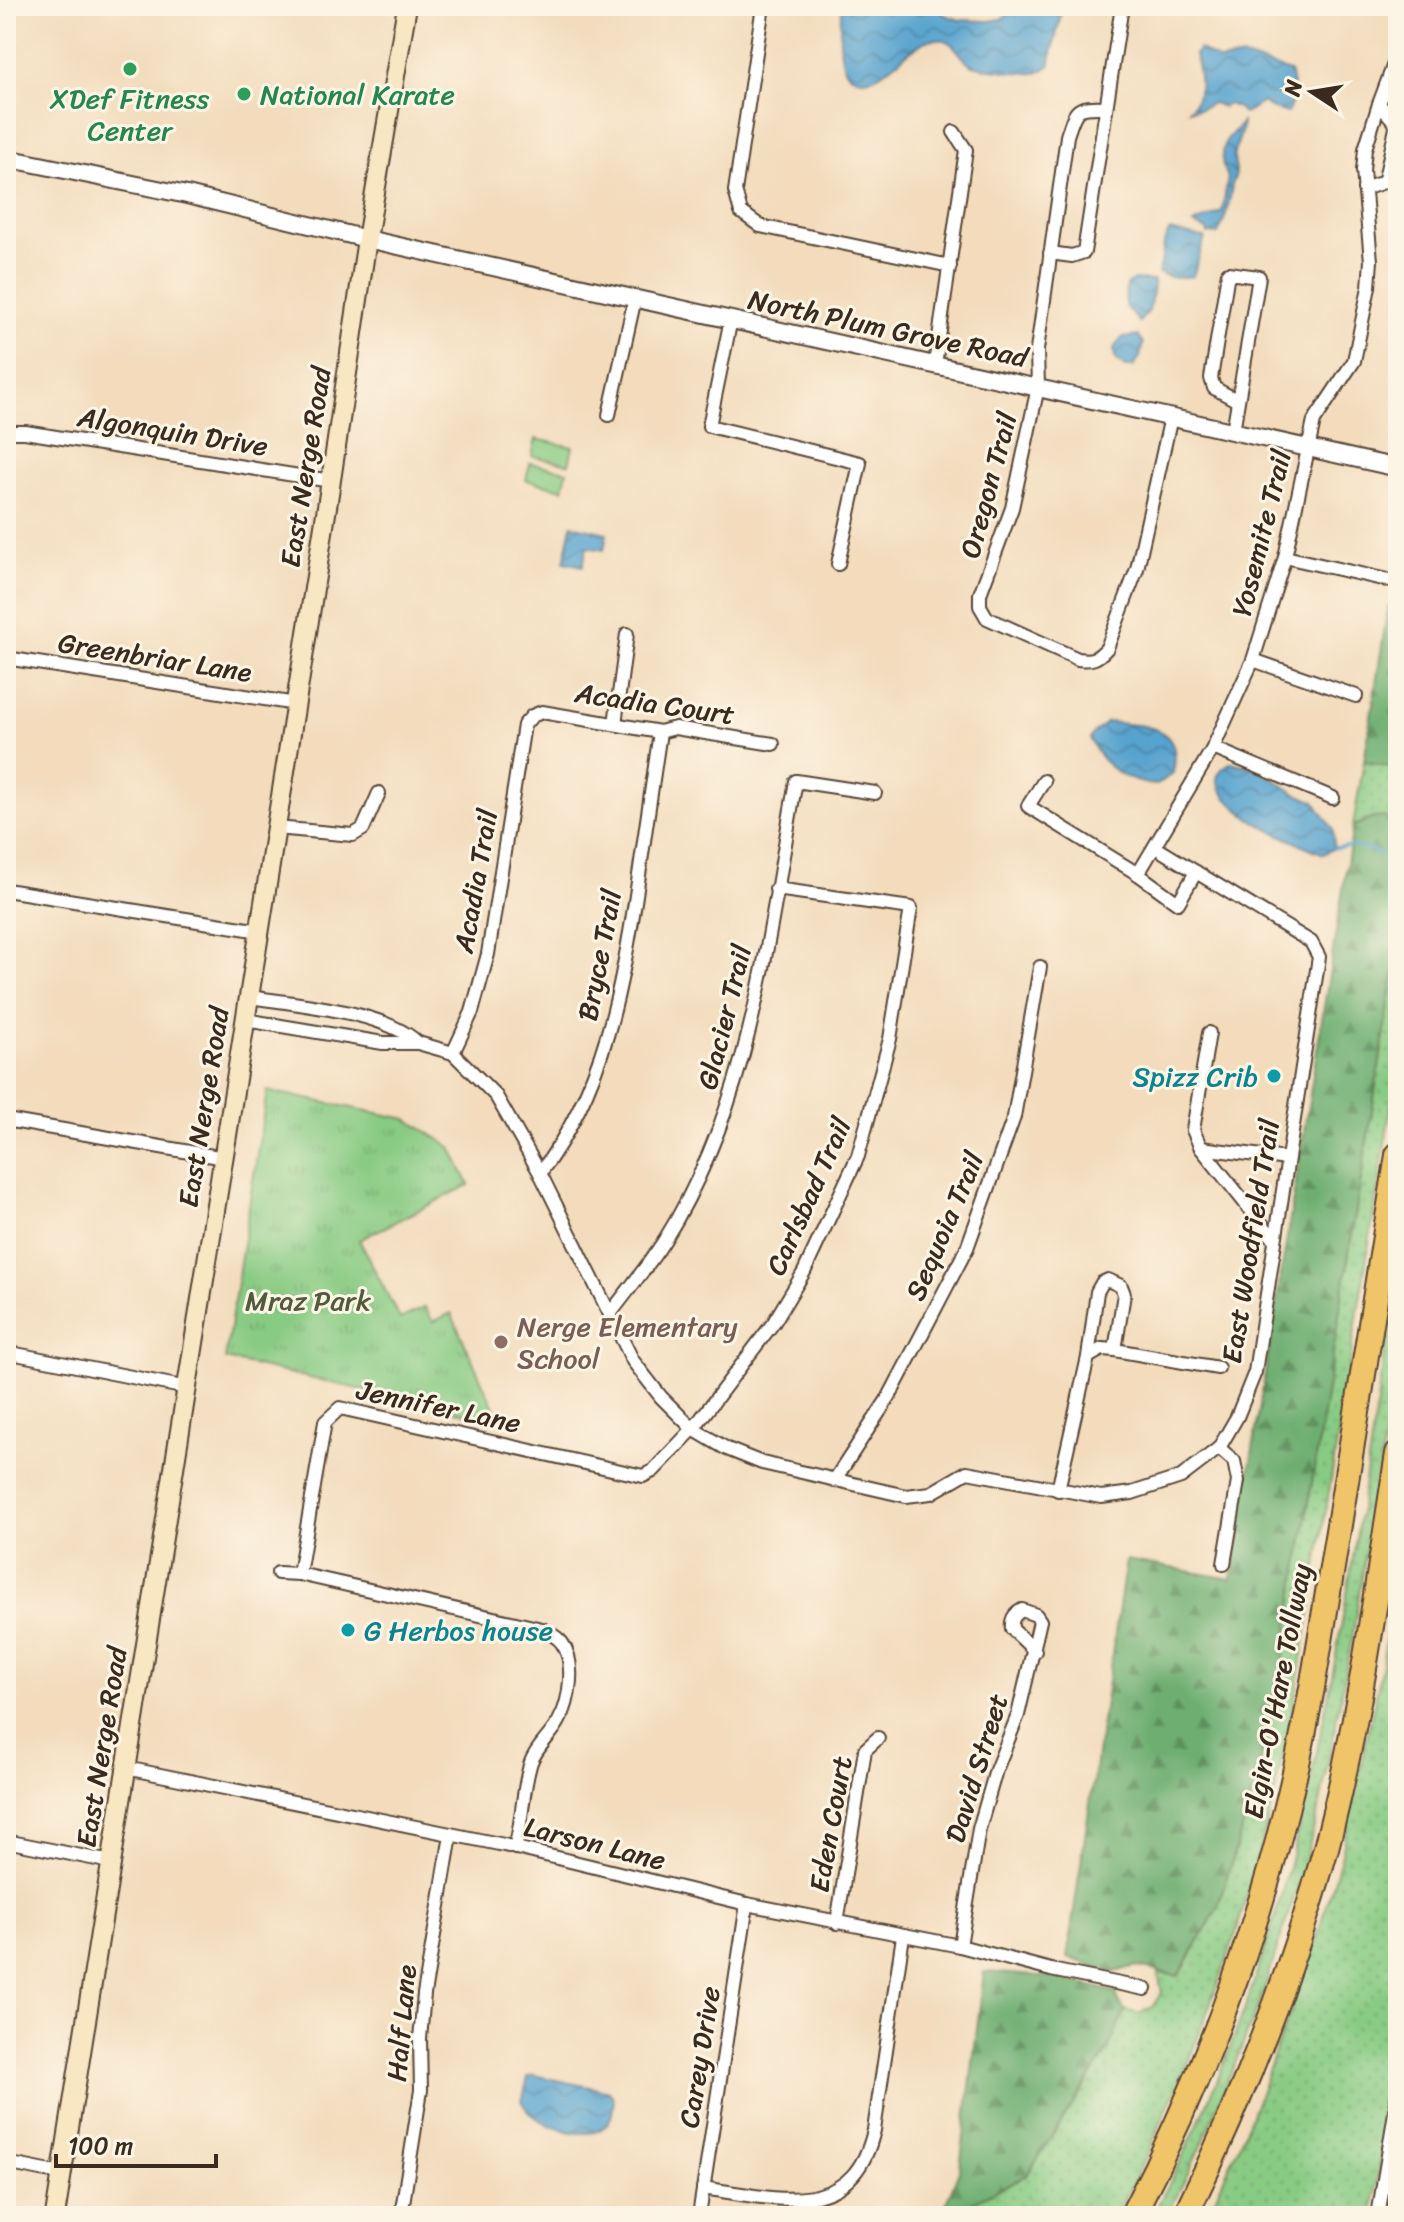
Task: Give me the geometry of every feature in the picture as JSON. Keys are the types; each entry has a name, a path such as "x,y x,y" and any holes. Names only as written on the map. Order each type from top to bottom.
{"highway":[{"name":"Elgin-O'Hare Tollway","path":"1132,2216 1176,2126 1227,2002 1249,1940 1286,1812 1310,1701 1398,1155"},
{"path":"1185,2216 1260,2048 1322,1861 1352,1729 1398,1454"}],"main road":[{"name":"East Nerge Road","path":"55,2216 367,239 407,6"}],"street":[{"path":"763,6 735,191 741,212 760,226 950,266"},
{"path":"1050,253 1072,256 1084,252 1122,6"},
{"name":"Yosemite Trail","path":"1138,874 1213,748 1253,660 1285,557 1314,421 1354,361 1363,323 1371,261 1364,189 1365,149 1398,53"},
{"path":"1364,189 1385,179 1396,128 1395,122 1379,104"},
{"name":"Oregon Trail","path":"1104,107 1082,106 1075,112 1067,136 1037,350 1038,387 1012,508 980,594 980,606 987,618 1078,659 1090,661 1098,658 1107,648 1137,569 1171,417"},
{"path":"935,365 966,150 954,132"},
{"name":"North Plum Grove Road","path":"6,158 187,195 367,239 1398,468"},
{"path":"1233,431 1259,277 1228,273 1211,378 1214,388 1238,401"},
{"path":"609,415 635,298"},
{"path":"731,319 709,426 860,463 838,564"},
{"name":"Algonquin Drive","path":"6,432 25,432 331,481"},
{"path":"1285,557 1387,580"},
{"path":"615,724 627,634"},
{"name":"Greenbriar Lane","path":"6,658 296,704"},
{"path":"1253,660 1356,696"},
{"name":"Acadia Court","path":"532,716 542,712 660,732 675,728 773,744"},
{"name":"Acadia Trail","path":"453,1053 472,1012 488,954 524,725 532,716"},
{"name":"Bryce Trail","path":"540,1173 578,1112 599,1063 616,1006 630,935 660,732"},
{"path":"1213,748 1333,798"},
{"name":"Glacier Trail","path":"610,1314 664,1241 700,1172 721,1123 748,1044 796,781 875,793"},
{"path":"1044,781 1028,806 1138,874 1178,903 1196,872 1155,847"},
{"path":"276,828 353,835 363,829 379,793"},
{"name":"East Woodfield Trail","path":"1196,872 1311,942 1319,957 1255,1372 1237,1417 1219,1448"},
{"name":"Carlsbad Trail","path":"693,1429 774,1322 804,1272 858,1156 890,1039 911,908 776,889"},
{"path":"6,890 260,931"},
{"name":"Sequoia Trail","path":"834,1481 889,1397 967,1248 1014,1117 1040,967"},
{"path":"249,997 356,1015 409,1034 418,1043"},
{"path":"245,1020 383,1043 418,1043 453,1053 496,1096 540,1173 621,1339 645,1378 693,1429 727,1449 762,1463 913,1497 931,1493 960,1475 972,1473 1101,1497 1132,1493 1181,1477 1219,1448 1234,1461 1238,1481 1224,1564"},
{"path":"1209,1033 1193,1130 1201,1148 1274,1239"},
{"path":"6,1120 224,1158"},
{"path":"1201,1148 1287,1159"},
{"path":"1058,1490 1088,1357 1097,1292 1108,1280 1121,1286 1124,1294 1115,1350"},
{"path":"1088,1357 1102,1349 1115,1350 1218,1368"},
{"path":"6,1352 187,1388"},
{"name":"Jennifer Lane","path":"299,1574 325,1422 340,1408 643,1476 653,1471 693,1429"},
{"path":"278,1573 299,1574 542,1629 563,1644 570,1677 564,1709 558,1723 533,1758 515,1848"},
{"name":"David Street","path":"960,1946 979,1829 996,1770 1018,1715 1035,1651"},
{"name":"Eden Court","path":"837,1923 865,1750 878,1738"},
{"name":"Larson Lane","path":"126,1768 515,1848 747,1904 960,1946 1051,1970 1145,1989"},
{"name":"Half Lane","path":"401,2216 421,2090 420,2039 424,1994 451,1835"},
{"path":"6,1841 111,1862"},
{"name":"Carey Drive","path":"699,2216 747,1904"},
{"path":"703,2188 806,2202 837,2192 856,2176 868,2156 874,2130 903,1936"},
{"path":"1378,2216 1398,2094"},
{"path":"6,2163 61,2174"}],"green space":[{"path":"536,439 573,447 569,464 532,456"},
{"path":"530,463 567,471 563,489 526,480"},
{"path":"1388,607 1398,609 1398,762 1390,767 1364,761"},
{"path":"1364,761 1390,767 1398,762 1398,840 1390,837 1389,824 1353,826"},
{"path":"1386,817 1391,837 1398,840 1398,949 1279,1687 1247,1812 1217,1909 1178,1976 1135,1966 1112,1973 1067,1957 1126,1560 1232,1579 1353,826"},
{"path":"1398,949 1398,1064 1298,1684 1271,1809 1235,1937 1194,2047 1142,2166 1115,2216 967,2216 971,2203 1027,2175 1108,2050 1125,2010 1139,2014 1152,2007 1162,1992 1158,1973 1179,1976 1217,1909 1247,1812 1279,1687"},
{"name":"Mraz Park","path":"267,1091 407,1119 451,1147 469,1185 359,1240 400,1319 425,1307 433,1322 451,1313 500,1421 225,1359"},
{"path":"1398,1264 1398,1353 1352,1639 1321,1799 1304,1866 1260,2002 1203,2142 1167,2216 1152,2216 1207,2105 1252,1990 1288,1872 1317,1752 1340,1631"},
{"path":"1398,1567 1398,2043 1372,2216 1207,2216 1251,2117 1314,1948 1341,1858 1380,1677"},
{"path":"984,1972 1052,1977 1116,1992 1125,2010 1108,2050 1027,2175 971,2203 967,2216 941,2216 960,2168"}],"water":[{"path":"842,6 935,6 941,7 943,14 960,20 989,21 1002,19 1021,6 1063,6 1049,66 1040,72 1021,73 976,66 949,42 938,39 917,46 885,71 863,79 852,76 843,64 840,44"},
{"path":"1199,49 1220,61 1244,57 1290,72 1293,93 1287,113 1268,107 1263,102 1244,114 1228,104 1223,107 1212,103 1189,110 1199,91 1195,54"},
{"path":"1242,122 1234,153 1236,174 1227,210 1218,234 1208,234 1207,230 1193,224 1222,212 1228,177 1222,163 1222,152 1228,138"},
{"path":"1170,231 1205,238 1193,276 1174,278 1158,273"},
{"path":"1134,280 1154,281 1149,311 1139,322 1125,305 1126,285"},
{"path":"1138,336 1143,343 1140,357 1133,367 1125,367 1115,358 1114,348 1122,338"},
{"path":"572,525 607,533 604,550 587,547 583,566 564,562"},
{"path":"1107,722 1147,727 1166,736 1175,757 1173,773 1157,785 1146,784 1126,777 1109,766 1090,739"},
{"path":"1231,762 1256,768 1315,802 1333,829 1334,848 1324,854 1277,834 1231,803 1217,777"},
{"path":"533,2075 609,2091 614,2099 609,2122 599,2130 575,2133 537,2118 522,2102 528,2077"}],"waterway":[{"path":"1334,848 1355,846 1398,858"}],"place":[{"name":"XDef Fitness Center","path":"130,69"},
{"name":"National Karate","path":"244,94"},
{"name":"Spizz Crib","path":"1274,1076"},
{"name":"Nerge Elementary School","path":"501,1342"},
{"name":"G Herbos house","path":"348,1630"}]}
